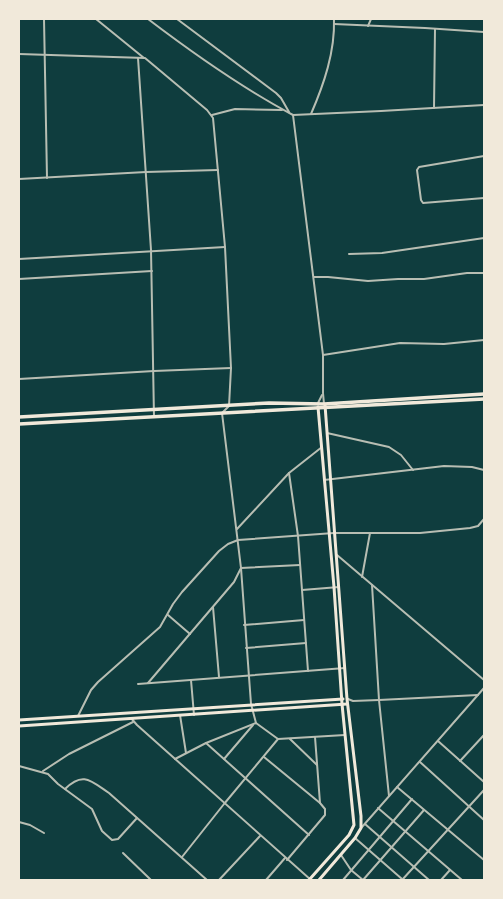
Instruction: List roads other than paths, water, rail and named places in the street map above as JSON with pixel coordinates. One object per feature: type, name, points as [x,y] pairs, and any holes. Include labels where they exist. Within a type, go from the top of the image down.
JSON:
[{"type":"highway","points":[[19,417],[269,404],[324,404],[484,394]]},
{"type":"highway","points":[[19,424],[484,399]]},
{"type":"main road","points":[[310,880],[350,835],[354,825],[339,669],[330,533],[318,403]]},
{"type":"main road","points":[[319,880],[355,838],[361,828],[361,816],[346,699],[339,587],[324,404]]},
{"type":"main road","points":[[19,720],[346,699]]},
{"type":"main road","points":[[19,726],[132,720],[180,715],[347,704]]},
{"type":"street","points":[[44,19],[47,178]]},
{"type":"street","points":[[96,19],[208,110],[213,118],[224,247],[231,368],[229,406],[222,413],[237,529],[248,675],[252,711],[255,723],[278,739],[345,735]]},
{"type":"street","points":[[148,19],[183,46],[269,102],[293,115],[484,105]]},
{"type":"street","points":[[177,19],[281,98],[289,113]]},
{"type":"street","points":[[311,114],[322,88],[328,68],[334,19]]},
{"type":"street","points":[[368,26],[370,19]]},
{"type":"street","points":[[334,24],[435,28],[484,32]]},
{"type":"street","points":[[434,108],[435,28]]},
{"type":"street","points":[[19,54],[145,58]]},
{"type":"street","points":[[138,58],[152,272],[154,417]]},
{"type":"street","points":[[212,115],[235,109],[284,110]]},
{"type":"street","points":[[293,115],[323,355],[324,404]]},
{"type":"street","points":[[484,156],[419,167],[417,170],[421,200],[423,203],[484,198]]},
{"type":"street","points":[[19,179],[146,172],[218,170]]},
{"type":"street","points":[[349,254],[388,252],[484,238]]},
{"type":"street","points":[[19,259],[151,250],[224,247]]},
{"type":"street","points":[[19,279],[152,272]]},
{"type":"street","points":[[314,277],[368,281],[424,279],[467,273],[484,273]]},
{"type":"street","points":[[323,355],[400,343],[444,344],[484,340]]},
{"type":"street","points":[[19,380],[154,371],[231,368]]},
{"type":"street","points":[[318,403],[323,393]]},
{"type":"street","points":[[327,433],[389,447],[401,455],[413,470]]},
{"type":"street","points":[[237,529],[289,473],[322,447]]},
{"type":"street","points":[[324,480],[444,466],[472,467],[484,470]]},
{"type":"street","points":[[289,473],[298,536],[308,671]]},
{"type":"street","points":[[78,716],[91,690],[160,627],[173,604],[182,592],[219,551],[228,544],[238,540],[330,533],[420,533],[470,528],[478,526],[484,519]]},
{"type":"street","points":[[362,577],[370,533]]},
{"type":"street","points":[[336,554],[484,680]]},
{"type":"street","points":[[241,568],[300,565]]},
{"type":"street","points":[[148,683],[234,582],[241,568]]},
{"type":"street","points":[[372,585],[379,700],[389,796]]},
{"type":"street","points":[[302,590],[339,587]]},
{"type":"street","points":[[213,607],[219,677]]},
{"type":"street","points":[[168,615],[190,634]]},
{"type":"street","points":[[244,625],[304,620]]},
{"type":"street","points":[[246,648],[306,643]]},
{"type":"street","points":[[138,684],[345,668]]},
{"type":"street","points":[[191,680],[194,714]]},
{"type":"street","points":[[361,828],[484,688]]},
{"type":"street","points":[[346,699],[379,700],[478,695]]},
{"type":"street","points":[[347,704],[353,700]]},
{"type":"street","points":[[180,715],[186,753]]},
{"type":"street","points":[[43,772],[69,754],[132,720],[310,880]]},
{"type":"street","points":[[175,759],[206,743],[255,723]]},
{"type":"street","points":[[224,759],[255,723]]},
{"type":"street","points":[[460,761],[484,735]]},
{"type":"street","points":[[315,737],[320,803]]},
{"type":"street","points":[[289,738],[318,766]]},
{"type":"street","points":[[182,857],[278,739]]},
{"type":"street","points":[[438,741],[484,782]]},
{"type":"street","points":[[206,743],[309,835]]},
{"type":"street","points":[[264,757],[326,809],[325,815],[309,835],[266,880]]},
{"type":"street","points":[[419,762],[484,820]]},
{"type":"street","points":[[19,766],[48,774],[92,809],[102,831],[112,840],[118,839],[137,818]]},
{"type":"street","points":[[65,789],[72,782],[80,779],[88,780],[109,793],[207,880]]},
{"type":"street","points":[[397,787],[484,860]]},
{"type":"street","points":[[355,838],[403,880],[484,790]]},
{"type":"street","points":[[343,880],[412,799]]},
{"type":"street","points":[[378,808],[462,880]]},
{"type":"street","points":[[341,855],[351,870],[363,880],[424,810]]},
{"type":"street","points":[[19,822],[30,825],[44,833]]},
{"type":"street","points":[[365,824],[428,880]]},
{"type":"street","points":[[219,880],[260,836]]},
{"type":"street","points":[[123,853],[152,880]]},
{"type":"street","points":[[441,880],[450,870]]}]
